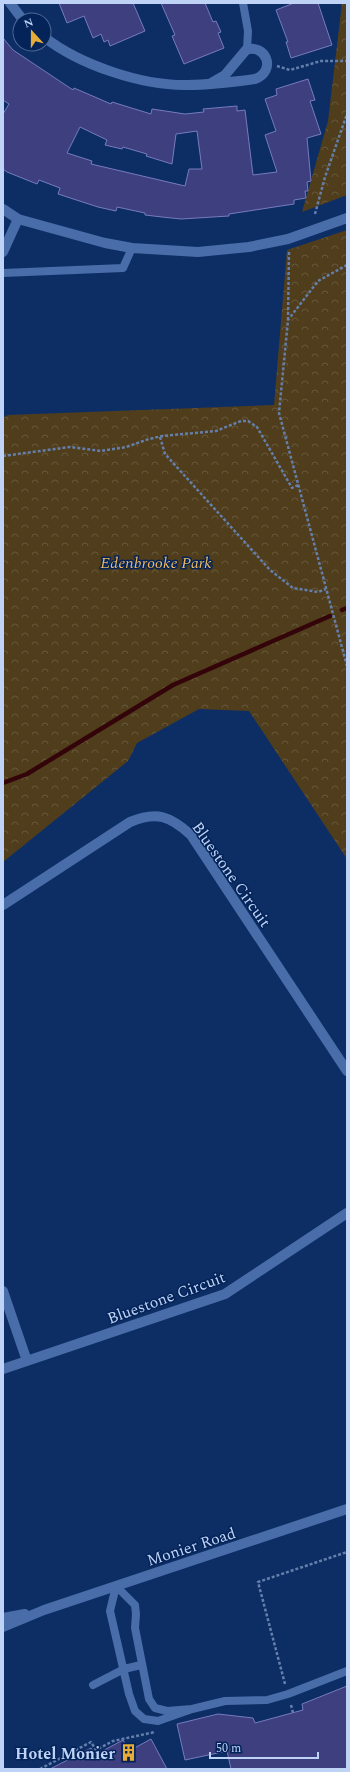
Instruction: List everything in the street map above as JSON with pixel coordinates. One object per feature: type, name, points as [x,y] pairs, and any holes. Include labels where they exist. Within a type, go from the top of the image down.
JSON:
[{"type":"street","points":[[10,3],[17,12]]},
{"type":"street","points":[[52,42],[81,59],[116,74],[156,82],[186,85],[211,83],[255,79],[264,74],[268,64],[262,52],[255,49],[247,50],[242,53],[225,75],[211,83]]},
{"type":"street","points":[[3,209],[18,219],[72,234],[132,248],[198,252],[249,247],[289,239],[347,218]]},
{"type":"street","points":[[3,252],[18,219]]},
{"type":"street","name":"Bluestone Circuit","points":[[3,905],[130,822],[143,816],[163,816],[179,824],[191,835],[347,1071]]},
{"type":"street","name":"Bluestone Circuit","points":[[3,1369],[225,1294],[347,1213]]},
{"type":"street","points":[[3,1290],[27,1361]]},
{"type":"street","name":"Monier Road","points":[[3,1627],[44,1610],[347,1509]]},
{"type":"street","name":"Monier Road","points":[[3,1618],[44,1610]]},
{"type":"lane","points":[[243,3],[248,31],[247,50]]},
{"type":"lane","points":[[3,274],[122,268],[132,248]]},
{"type":"lane","points":[[116,1586],[135,1605],[135,1628],[148,1699],[155,1708],[166,1711],[192,1709]]},
{"type":"lane","points":[[116,1586],[110,1611],[129,1694],[135,1711],[144,1719],[158,1721],[192,1709],[225,1701],[267,1700],[288,1694],[347,1671]]},
{"type":"lane","points":[[93,1685],[124,1669],[141,1665]]},
{"type":"path","points":[[268,64],[290,70],[321,61],[347,61]]},
{"type":"path","points":[[315,214],[325,177],[347,114]]},
{"type":"path","points":[[289,247],[288,320],[279,413],[347,666]]},
{"type":"path","points":[[288,320],[318,281],[347,265]]},
{"type":"path","points":[[3,456],[70,447],[101,451],[126,447],[160,437],[216,431],[241,421],[248,421],[257,427],[292,488],[298,485]]},
{"type":"path","points":[[160,437],[165,454],[270,570],[293,588],[318,592],[326,589]]},
{"type":"path","points":[[293,1713],[258,1582],[347,1552]]},
{"type":"path","points":[[40,1769],[91,1742],[96,1750],[113,1740],[160,1731]]},
{"type":"green space","points":[[342,3],[347,3],[347,195],[302,212],[328,121]]},
{"type":"green space","name":"Edenbrooke Park","points":[[347,230],[347,859],[249,711],[199,709],[137,743],[128,761],[3,862],[3,418],[8,415],[274,405],[287,250]]},
{"type":"building","points":[[59,3],[133,3],[145,31],[110,46],[108,40],[104,42],[101,34],[93,38],[84,16],[67,23]]},
{"type":"building","points":[[161,3],[205,3],[213,22],[216,21],[221,32],[218,33],[224,48],[184,64],[172,36],[175,35]]},
{"type":"building","points":[[294,3],[318,3],[332,45],[291,58],[286,42],[288,42],[276,10]]},
{"type":"building","points":[[3,38],[12,49],[12,52],[16,52],[73,90],[74,88],[111,104],[112,102],[151,114],[152,109],[185,114],[204,112],[203,109],[237,106],[237,111],[245,110],[253,175],[277,172],[265,135],[276,131],[265,99],[277,95],[276,89],[308,79],[315,100],[310,101],[321,134],[307,138],[311,181],[307,182],[308,191],[305,191],[306,198],[294,200],[294,204],[229,214],[229,216],[181,219],[145,215],[145,213],[117,207],[116,211],[98,207],[58,194],[60,188],[39,180],[37,184],[7,172],[3,169],[3,114],[9,104],[3,100]],"holes":[[[80,127],[107,140],[105,145],[122,149],[123,147],[147,154],[146,156],[172,164],[176,134],[197,131],[202,169],[189,169],[185,186],[91,164],[92,161],[67,153]]]},
{"type":"building","points":[[347,1686],[347,1769],[231,1769],[227,1751],[185,1760],[177,1724],[218,1714],[253,1718],[255,1723],[303,1710],[302,1704]]},
{"type":"building","name":"Hotel Monier","points":[[151,1739],[167,1769],[50,1769],[91,1748],[95,1755],[123,1740],[129,1751]]},
{"type":"waterway","points":[[342,610],[347,608]]},
{"type":"waterway","points":[[3,783],[27,774],[173,685],[330,616]]},
{"type":"place","name":"Hotel Monier","points":[[128,1753]]}]
